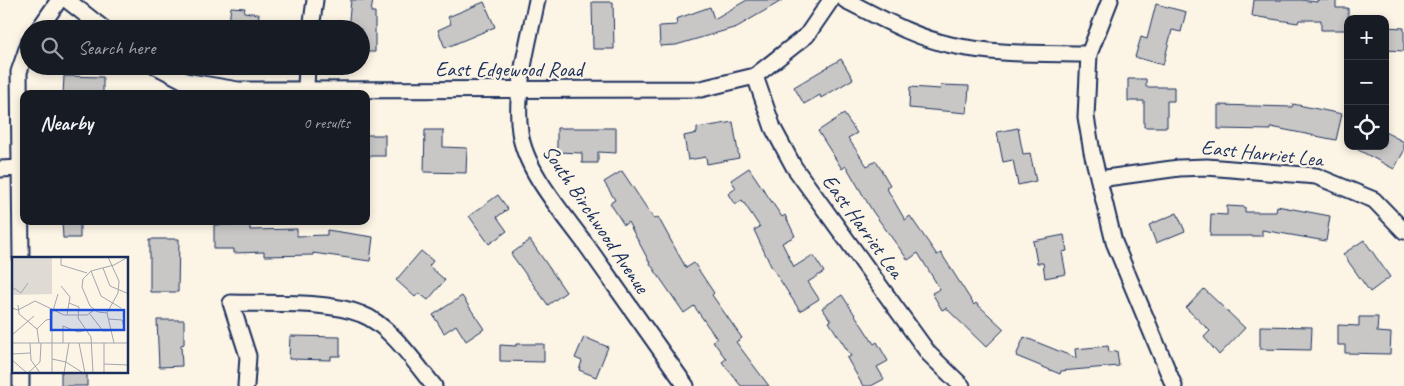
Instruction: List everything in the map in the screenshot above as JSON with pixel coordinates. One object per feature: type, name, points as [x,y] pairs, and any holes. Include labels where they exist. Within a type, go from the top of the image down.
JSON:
[{"type":"street","points":[[45,20],[59,0]]},
{"type":"street","points":[[67,0],[93,20]]},
{"type":"street","points":[[312,20],[315,0]]},
{"type":"street","name":"South Birchwood Avenue","points":[[537,0],[521,91],[520,132],[532,166],[685,386]]},
{"type":"street","name":"East Edgewood Road","points":[[173,75],[185,81],[238,90],[306,88],[521,91],[680,90],[726,84],[755,76],[807,35],[831,0]]},
{"type":"street","points":[[845,0],[914,34],[950,45],[988,50],[1089,54]]},
{"type":"street","points":[[1110,0],[1089,54],[1086,117],[1092,152],[1114,242],[1174,386]]},
{"type":"street","points":[[20,75],[20,90]]},
{"type":"street","points":[[306,88],[307,75]]},
{"type":"street","name":"East Harriet Lea","points":[[755,76],[773,128],[794,167],[930,354],[962,386]]},
{"type":"street","name":"East Harriet Lea","points":[[1099,179],[1178,168],[1207,167],[1316,176],[1374,200],[1404,231]]},
{"type":"street","points":[[0,169],[20,168]]},
{"type":"street","points":[[21,225],[21,257]]},
{"type":"street","points":[[246,386],[248,356],[231,303],[321,306],[361,314],[380,326],[398,343],[434,386]]},
{"type":"building","points":[[351,0],[373,0],[371,12],[375,12],[375,52],[370,52],[370,20],[349,20]]},
{"type":"building","points":[[747,0],[783,0],[737,27],[676,45],[660,46],[659,26],[677,25],[676,19],[710,7],[714,19]]},
{"type":"building","points":[[1254,0],[1317,2],[1317,0],[1336,0],[1336,8],[1348,8],[1348,15],[1344,15],[1344,30],[1321,30],[1321,20],[1299,20],[1298,23],[1252,16]]},
{"type":"building","points":[[484,2],[495,27],[445,48],[438,30],[451,24],[448,17]]},
{"type":"building","points":[[592,2],[613,2],[614,49],[593,49]]},
{"type":"building","points":[[1156,4],[1186,12],[1181,32],[1172,30],[1163,65],[1135,57],[1141,37],[1147,39]]},
{"type":"building","points":[[231,7],[245,8],[244,12],[259,14],[258,20],[229,20]]},
{"type":"building","points":[[1389,27],[1404,28],[1404,51],[1389,50]]},
{"type":"building","points":[[841,59],[853,79],[821,98],[820,95],[804,104],[794,87]]},
{"type":"building","points":[[64,76],[103,77],[103,90],[63,90]]},
{"type":"building","points":[[1128,79],[1146,79],[1146,87],[1174,87],[1174,101],[1167,101],[1167,127],[1144,127],[1144,101],[1128,101]]},
{"type":"building","points":[[941,85],[969,86],[967,113],[909,108],[910,87],[940,89]]},
{"type":"building","points":[[1293,104],[1342,114],[1336,140],[1271,127],[1271,130],[1218,129],[1218,105],[1292,107]]},
{"type":"building","points":[[844,114],[857,133],[848,138],[867,166],[876,161],[890,185],[886,187],[905,220],[910,216],[937,255],[941,253],[974,305],[976,303],[1004,329],[986,347],[946,308],[942,310],[932,293],[940,289],[918,253],[908,260],[873,212],[846,166],[842,169],[818,131]]},
{"type":"building","points":[[733,122],[739,158],[707,164],[706,157],[688,160],[684,136],[697,133],[697,128]]},
{"type":"building","points":[[557,128],[616,128],[616,153],[598,152],[598,163],[582,163],[582,153],[557,152]]},
{"type":"building","points":[[1018,128],[1023,154],[1030,153],[1036,181],[1018,185],[1013,160],[1003,162],[997,132]]},
{"type":"building","points":[[425,130],[443,130],[443,147],[467,148],[466,173],[424,172]]},
{"type":"building","points":[[1389,134],[1404,142],[1404,151],[1394,169],[1358,150],[1389,150]]},
{"type":"building","points":[[370,135],[385,135],[385,156],[370,156]]},
{"type":"building","points":[[749,168],[782,217],[785,215],[795,236],[782,243],[794,267],[813,255],[824,272],[808,282],[819,299],[800,311],[771,266],[754,230],[760,227],[742,200],[735,205],[728,194],[736,188],[731,180]]},
{"type":"building","points":[[622,171],[654,219],[658,217],[686,268],[694,263],[714,293],[712,295],[742,338],[736,342],[769,386],[741,386],[722,362],[726,359],[713,341],[717,339],[694,306],[684,313],[651,265],[628,222],[624,225],[610,203],[615,200],[604,182]]},
{"type":"building","points":[[498,195],[508,209],[497,217],[507,231],[489,244],[469,216]]},
{"type":"building","points":[[1227,206],[1245,207],[1245,212],[1276,212],[1277,206],[1330,216],[1326,241],[1262,230],[1262,236],[1210,236],[1211,214],[1227,215]]},
{"type":"building","points":[[1177,213],[1185,231],[1156,243],[1149,225]]},
{"type":"building","points":[[62,225],[80,225],[80,238],[63,238]]},
{"type":"building","points":[[214,225],[250,225],[250,230],[297,229],[297,236],[327,235],[327,230],[373,237],[370,261],[313,253],[313,255],[264,256],[264,252],[234,253],[234,249],[214,249]]},
{"type":"building","points":[[1064,235],[1067,251],[1062,252],[1066,274],[1045,278],[1043,263],[1037,263],[1033,241]]},
{"type":"building","points":[[150,239],[179,239],[178,292],[150,292]]},
{"type":"building","points":[[530,240],[566,292],[548,305],[511,254]]},
{"type":"building","points":[[1364,240],[1390,277],[1370,292],[1343,254]]},
{"type":"building","points":[[421,251],[433,261],[429,266],[445,280],[428,300],[419,293],[415,297],[396,280]]},
{"type":"building","points":[[1204,289],[1245,328],[1219,355],[1204,337],[1210,331],[1186,308]]},
{"type":"building","points":[[842,295],[874,344],[877,342],[888,361],[877,367],[884,379],[871,386],[863,386],[847,358],[851,356],[822,308]]},
{"type":"building","points":[[462,296],[484,329],[466,341],[456,325],[444,333],[433,315]]},
{"type":"building","points":[[1359,317],[1378,317],[1377,332],[1391,333],[1390,354],[1345,353],[1345,345],[1338,345],[1338,325],[1359,326]]},
{"type":"building","points":[[157,320],[184,320],[184,344],[181,345],[182,366],[159,367]]},
{"type":"building","points":[[1260,326],[1312,327],[1311,350],[1260,349]]},
{"type":"building","points":[[290,336],[340,337],[340,356],[331,356],[331,360],[289,359]]},
{"type":"building","points":[[584,337],[608,347],[596,377],[579,370],[582,361],[575,358]]},
{"type":"building","points":[[1024,337],[1076,358],[1075,349],[1108,346],[1109,352],[1117,351],[1119,366],[1061,371],[1060,374],[1016,356]]},
{"type":"building","points":[[516,344],[544,344],[544,362],[500,361],[500,345],[516,346]]},
{"type":"building","points":[[61,374],[87,374],[87,386],[61,386]]}]
